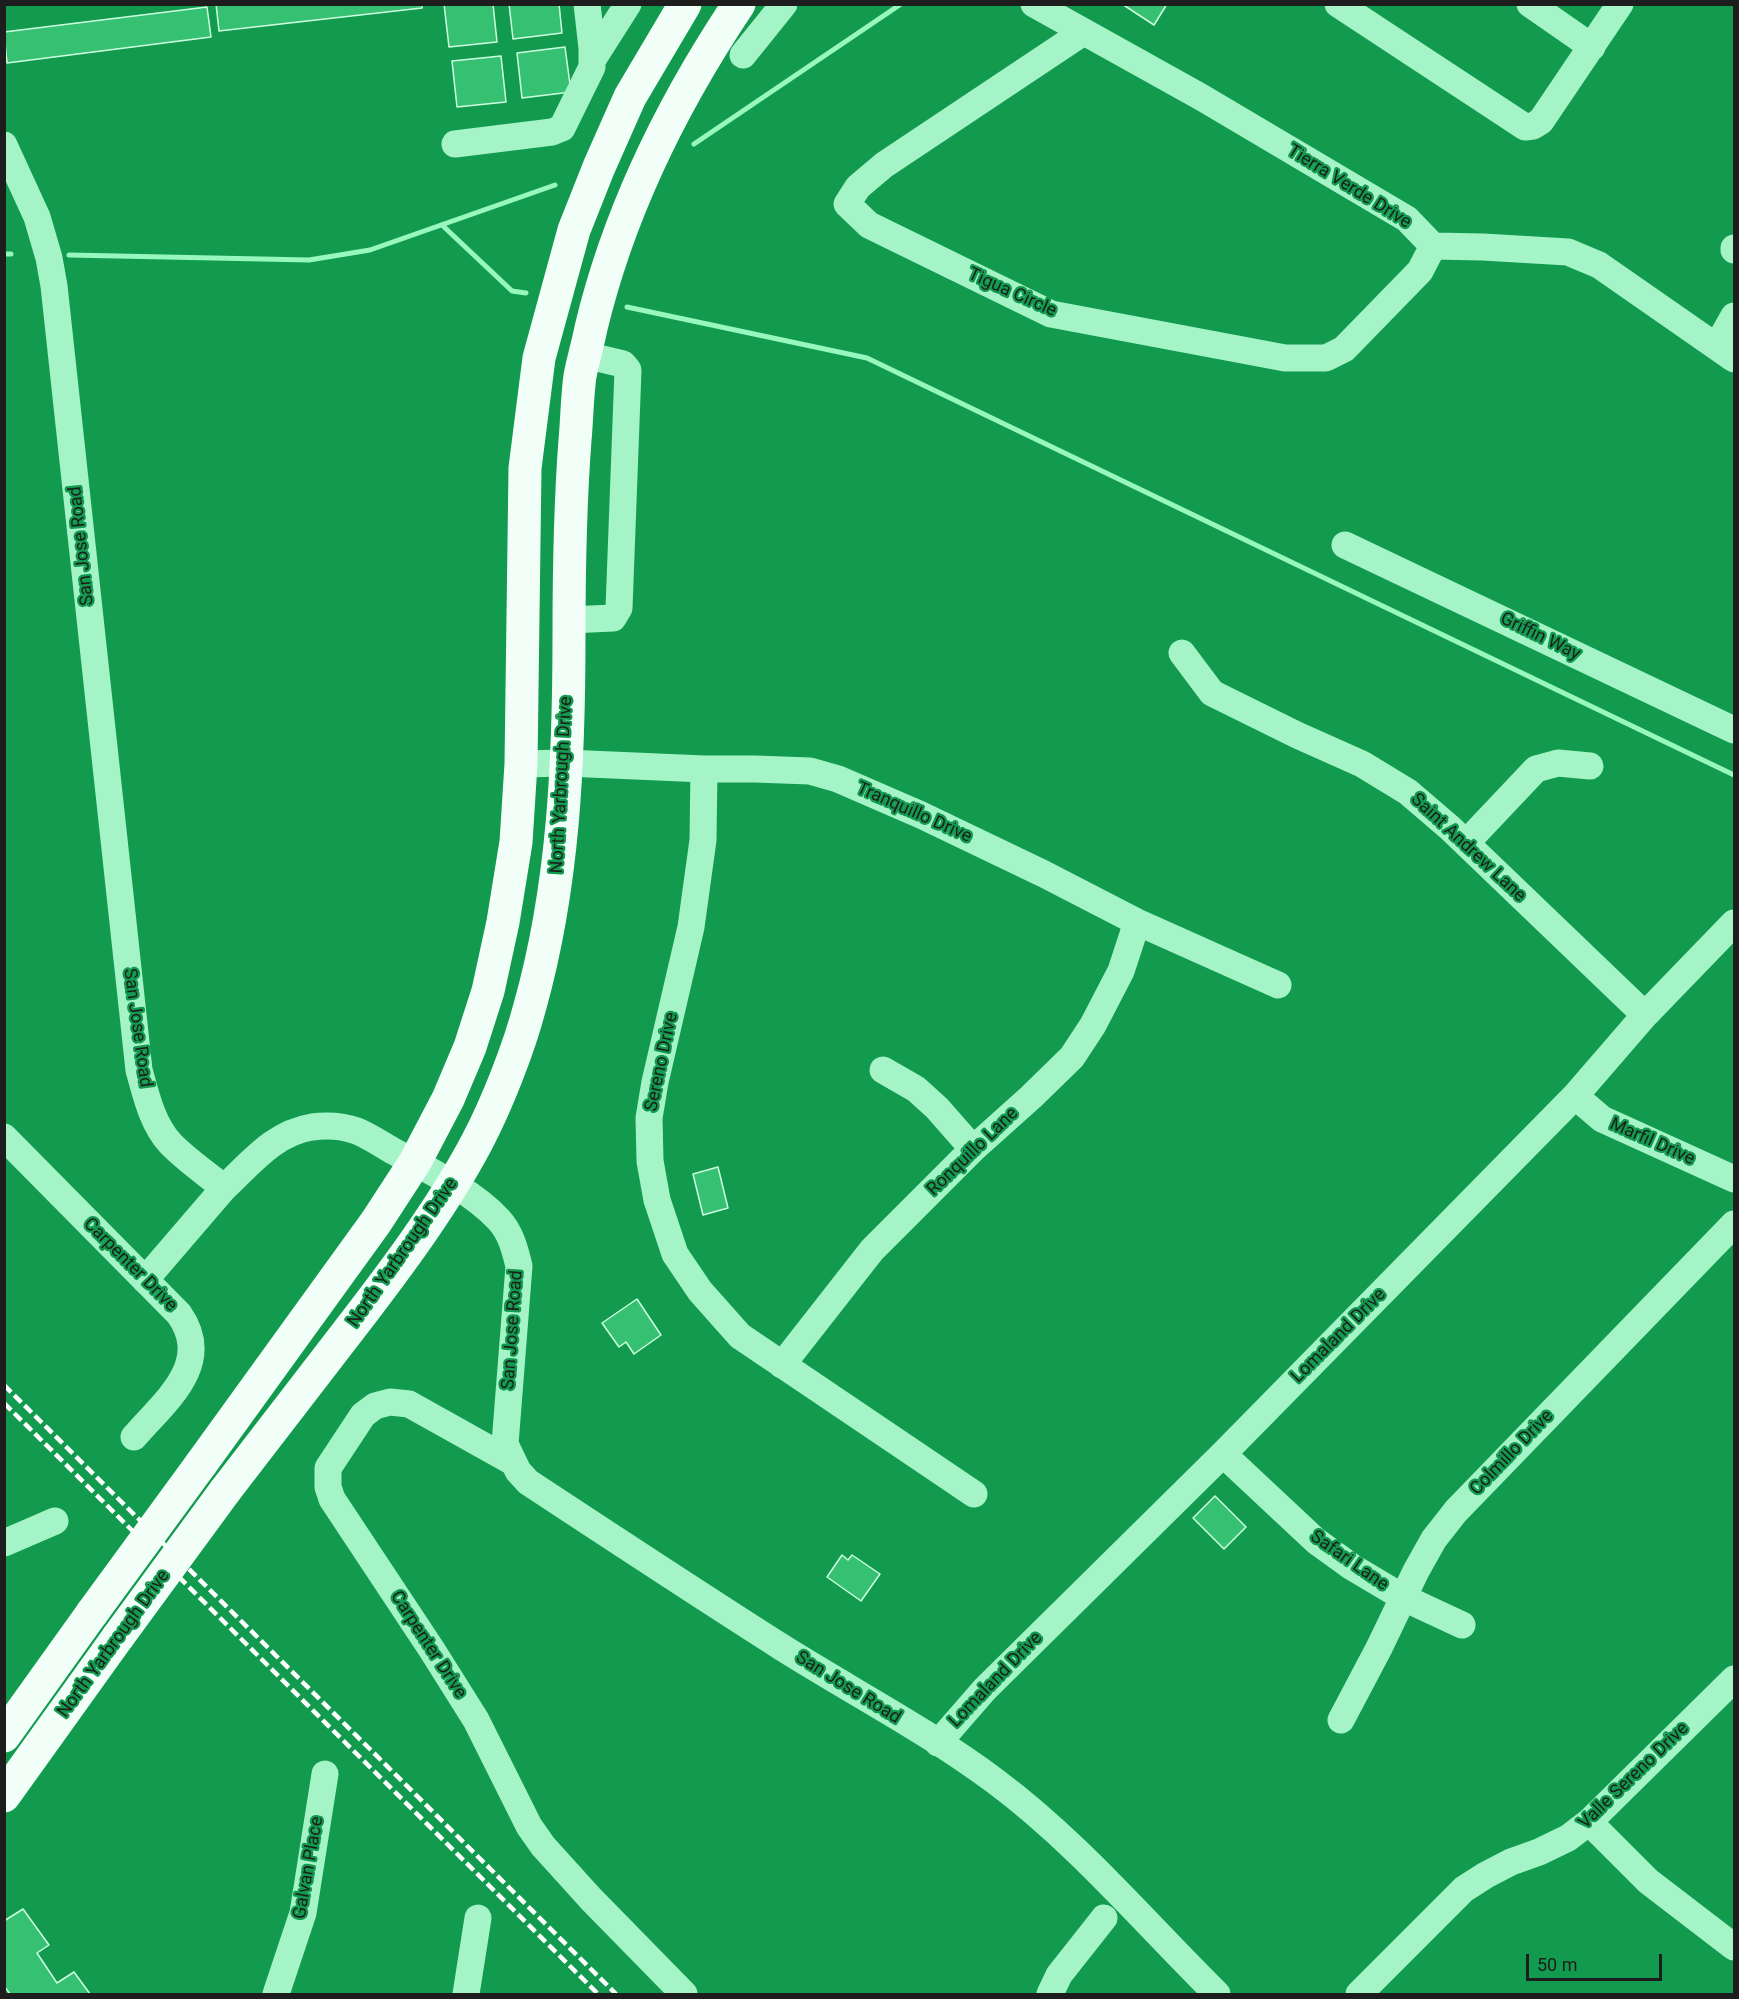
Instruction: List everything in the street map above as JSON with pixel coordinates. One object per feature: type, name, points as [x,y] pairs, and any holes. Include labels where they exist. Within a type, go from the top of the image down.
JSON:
[{"type":"main road","name":"North Yarbrough Drive","points":[[4,1736],[376,1222],[415,1162],[448,1099],[470,1047],[488,991],[503,922],[516,842],[521,764],[525,468],[538,358],[574,230],[599,167],[630,97],[685,4]]},
{"type":"main road","name":"North Yarbrough Drive","points":[[4,1796],[225,1491],[383,1285],[453,1185],[478,1140],[505,1077],[529,1011],[546,945],[558,870],[566,763],[571,497],[580,376],[597,305],[619,233],[655,147],[684,91],[739,4]]},
{"type":"main road","points":[[542,345],[585,355]]},
{"type":"street","points":[[455,144],[552,132],[562,128],[592,66],[587,4]]},
{"type":"street","points":[[593,59],[628,4]]},
{"type":"street","points":[[743,55],[784,4]]},
{"type":"street","name":"Tierra Verde Drive","points":[[1034,4],[1407,219],[1433,246]]},
{"type":"street","points":[[1338,4],[1525,127],[1533,126],[1541,121],[1585,42],[1620,4]]},
{"type":"street","points":[[1530,4],[1585,42]]},
{"type":"street","name":"Tigua Circle","points":[[1082,33],[884,165],[858,187],[847,204],[869,225],[1051,314],[1285,358],[1326,358],[1344,349],[1420,271],[1433,246]]},
{"type":"street","name":"San Jose Road","points":[[4,146],[37,218],[49,258],[54,286],[139,1070],[158,1125],[170,1143],[224,1188],[277,1140],[300,1130],[314,1127],[343,1127],[358,1132],[415,1162],[484,1204],[501,1222],[514,1245],[519,1266],[505,1427],[505,1444],[518,1472],[528,1482],[784,1648],[994,1780],[1057,1831],[1217,1995]]},
{"type":"street","points":[[1433,246],[1568,252],[1599,265],[1726,352],[1734,316]]},
{"type":"street","points":[[569,620],[613,618],[619,608],[628,370],[623,364],[585,355]]},
{"type":"street","name":"Griffin Way","points":[[1345,544],[1734,730]]},
{"type":"street","name":"Saint Andrew Lane","points":[[1182,653],[1212,693],[1362,764],[1408,792],[1466,843],[1645,1015]]},
{"type":"street","name":"Tranquillo Drive","points":[[521,764],[566,763],[704,770],[810,771],[838,779],[942,824],[1137,922],[1278,985]]},
{"type":"street","points":[[1466,843],[1536,769],[1558,763],[1590,766]]},
{"type":"street","name":"Sereno Drive","points":[[704,770],[703,840],[691,927],[655,1082],[649,1118],[650,1161],[657,1200],[675,1254],[700,1290],[740,1336],[974,1494]]},
{"type":"street","name":"Ronquillo Lane","points":[[782,1365],[872,1250],[973,1149],[1072,1057],[1093,1025],[1121,971],[1137,922]]},
{"type":"street","name":"Lomaland Drive","points":[[938,1743],[985,1689],[1222,1454],[1575,1096],[1645,1015],[1734,923]]},
{"type":"street","points":[[883,1070],[916,1089],[937,1108],[973,1149]]},
{"type":"street","name":"Marfil Drive","points":[[1575,1096],[1602,1119],[1734,1179]]},
{"type":"street","name":"Carpenter Drive","points":[[4,1137],[179,1314],[186,1324],[192,1342],[190,1364],[180,1385],[134,1437]]},
{"type":"street","points":[[145,1280],[224,1188]]},
{"type":"street","name":"Colmillo Drive","points":[[1341,1720],[1434,1539],[1456,1512],[1734,1224]]},
{"type":"street","name":"Carpenter Drive","points":[[511,1461],[409,1404],[390,1402],[375,1406],[363,1415],[328,1468],[328,1487],[332,1499],[476,1720],[529,1826],[543,1846],[684,1995]]},
{"type":"street","name":"Safari Lane","points":[[1222,1454],[1316,1541],[1352,1567],[1404,1598],[1462,1625]]},
{"type":"street","points":[[4,1544],[55,1521]]},
{"type":"street","name":"Valle Sereno Drive","points":[[1359,1995],[1464,1889],[1486,1875],[1568,1838],[1589,1822],[1734,1679]]},
{"type":"street","name":"Galvan Place","points":[[276,1995],[303,1913],[325,1774]]},
{"type":"street","points":[[1589,1822],[1648,1881],[1734,1947]]},
{"type":"street","points":[[466,1995],[478,1918]]},
{"type":"street","points":[[1050,1995],[1059,1975],[1104,1918]]},
{"type":"building","points":[[216,4],[422,4],[422,8],[219,31]]},
{"type":"building","points":[[444,4],[493,4],[497,42],[449,47]]},
{"type":"building","points":[[509,4],[559,4],[562,33],[513,39]]},
{"type":"building","points":[[1122,4],[1167,4],[1154,25]]},
{"type":"building","points":[[207,7],[211,37],[7,63],[4,32]]},
{"type":"building","points":[[565,47],[571,92],[522,98],[517,53]]},
{"type":"building","points":[[501,56],[506,102],[457,107],[452,61]]},
{"type":"building","points":[[718,1167],[728,1208],[703,1215],[693,1174]]},
{"type":"building","points":[[637,1299],[661,1335],[634,1354],[626,1342],[619,1347],[602,1323]]},
{"type":"building","points":[[1215,1496],[1246,1527],[1224,1549],[1193,1518]]},
{"type":"building","points":[[842,1555],[848,1560],[852,1555],[880,1574],[861,1601],[827,1577]]},
{"type":"building","points":[[23,1909],[49,1945],[37,1953],[57,1983],[74,1972],[90,1994],[10,1994],[4,1986],[4,1921]]},
{"type":"waterway","points":[[694,144],[901,4]]},
{"type":"waterway","points":[[69,255],[309,260],[370,250],[555,185]]},
{"type":"waterway","points":[[442,225],[512,291],[526,293]]},
{"type":"waterway","points":[[4,254],[11,254]]},
{"type":"waterway","points":[[627,307],[867,358],[1734,775]]},
{"type":"railway","points":[[4,1385],[616,1994]]},
{"type":"railway","points":[[4,1403],[598,1994]]}]
